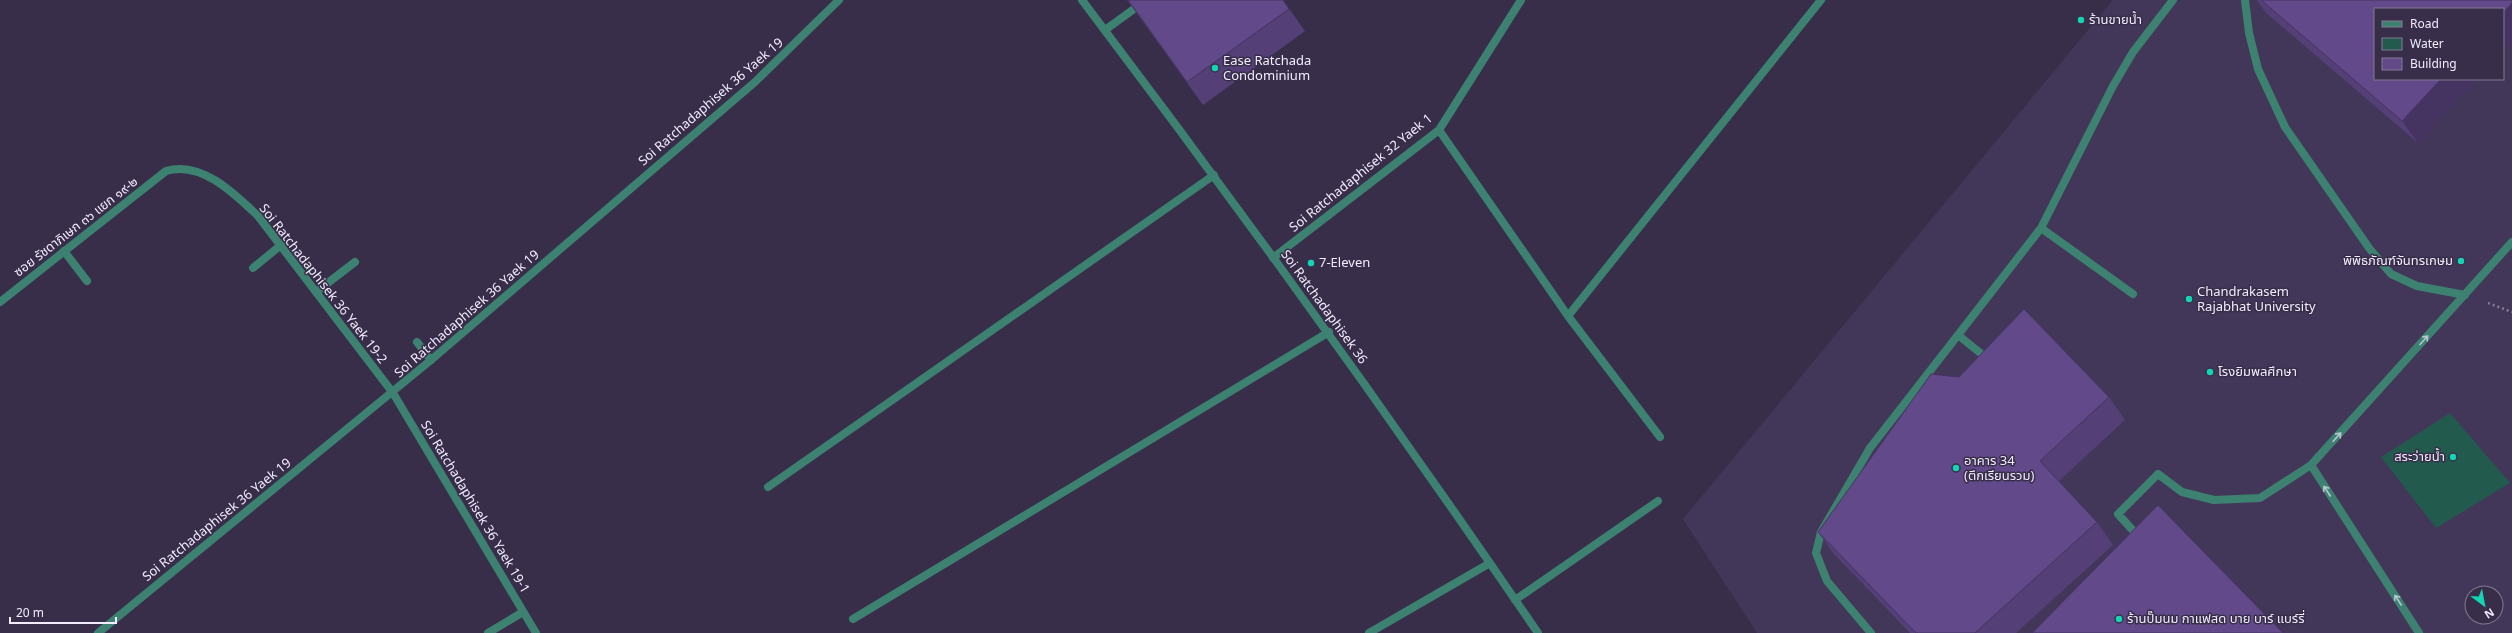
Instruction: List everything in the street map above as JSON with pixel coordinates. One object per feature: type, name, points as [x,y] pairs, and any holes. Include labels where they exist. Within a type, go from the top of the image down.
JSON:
[{"type":"street","name":"Soi Ratchadaphisek 36 Yaek 19","points":[[98,633],[393,393],[755,82],[839,0]]},
{"type":"street","name":"Soi Ratchadaphisek 36","points":[[1082,0],[1214,175],[1273,258],[1329,332],[1538,633]]},
{"type":"street","name":"Soi Ratchadaphisek 32 Yaek 1","points":[[1273,258],[1438,130],[1521,0]]},
{"type":"street","points":[[1568,316],[1821,0]]},
{"type":"street","points":[[1871,633],[1825,576],[1816,553],[1820,532],[1870,448],[2041,228],[2113,86],[2137,46],[2172,0]]},
{"type":"street","points":[[2245,0],[2249,33],[2258,69],[2285,127],[2369,248],[2391,274],[2417,286],[2465,295]]},
{"type":"street","points":[[1105,30],[1134,9]]},
{"type":"street","points":[[1438,130],[1568,316],[1660,437]]},
{"type":"street","name":"Soi Ratchadaphisek 36 Yaek 19-2","points":[[166,171],[182,168],[198,172],[218,182],[238,196],[258,216],[281,245],[393,393]]},
{"type":"street","name":"ซอย รัชดาภิเษก ๓๖ แยก ๑๙-๒","points":[[0,302],[166,171]]},
{"type":"street","points":[[768,487],[1214,175]]},
{"type":"street","points":[[2041,228],[2133,294]]},
{"type":"street","points":[[2127,548],[2138,536],[2118,514],[2158,474],[2182,492],[2214,500],[2260,498],[2310,466],[2512,242]]},
{"type":"street","points":[[253,268],[281,245]]},
{"type":"street","points":[[64,251],[87,281]]},
{"type":"street","points":[[316,292],[355,262]]},
{"type":"street","points":[[853,620],[1329,332]]},
{"type":"street","points":[[1958,335],[1991,362]]},
{"type":"street","points":[[417,342],[431,360]]},
{"type":"street","name":"Soi Ratchadaphisek 36 Yaek 19-1","points":[[393,393],[536,633]]},
{"type":"street","points":[[2310,466],[2418,633]]},
{"type":"street","points":[[1515,600],[1658,501]]},
{"type":"street","points":[[1369,633],[1490,563]]},
{"type":"street","points":[[488,633],[524,612]]},
{"type":"shaded area","name":"Chandrakasem Rajabhat University","points":[[2113,0],[2512,0],[2512,633],[1757,633],[1683,519]]},
{"type":"water","points":[[2450,413],[2510,483],[2436,528],[2381,457]]},
{"type":"building","name":"Ease Ratchada Condominium","points":[[1128,0],[1283,0],[1289,9],[1187,82]]},
{"type":"building","points":[[2261,0],[2512,0],[2512,3],[2504,12],[2504,8],[2374,8],[2374,80],[2440,80],[2402,121]]},
{"type":"building","points":[[2024,309],[2109,397],[2040,461],[2097,522],[1975,633],[1916,633],[1818,532],[1931,374],[1959,377]]},
{"type":"building","points":[[2158,505],[2283,633],[2032,633]]},
{"type":"place","name":"ร้านขายน้ำ","points":[[2081,20]]},
{"type":"place","name":"Ease Ratchada Condominium","points":[[1215,68]]},
{"type":"place","name":"พิพิธภัณฑ์จันทรเกษม","points":[[2461,261]]},
{"type":"place","name":"7-Eleven","points":[[1311,263]]},
{"type":"place","name":"Chandrakasem Rajabhat University","points":[[2189,299]]},
{"type":"place","name":"โรงยิมพลศึกษา","points":[[2210,372]]},
{"type":"place","name":"สระว่ายน้ำ","points":[[2453,457]]},
{"type":"place","name":"อาคาร 34 (ตึกเรียนรวม)","points":[[1956,468]]},
{"type":"place","name":"ร้านปั๊มนม กาแฟสด บาย บาร์ แบร์รี่","points":[[2119,619]]}]
